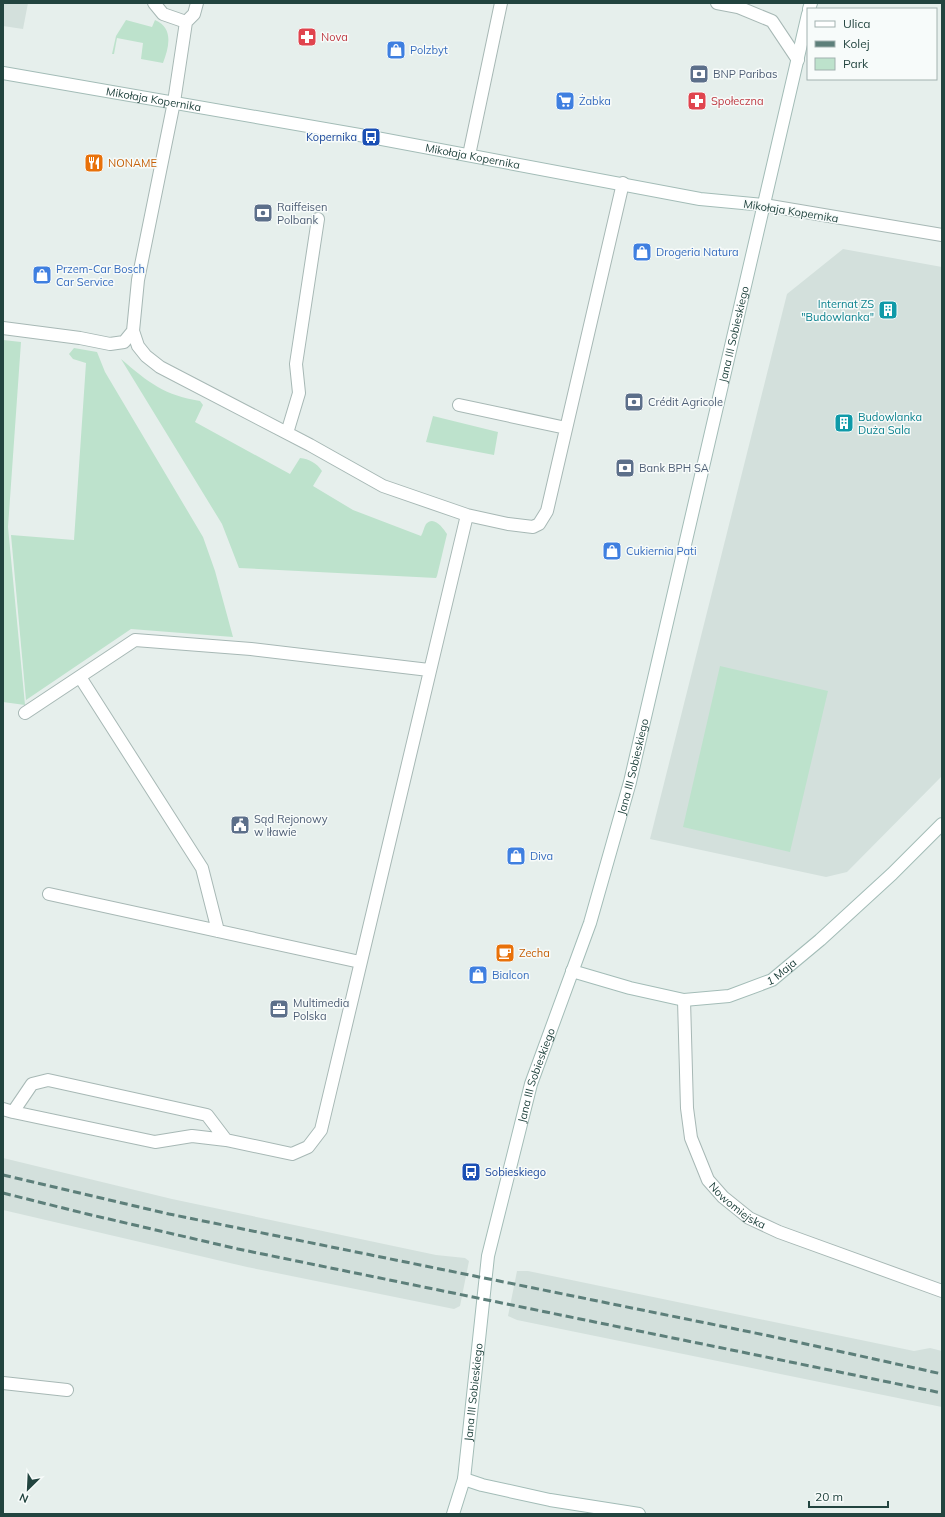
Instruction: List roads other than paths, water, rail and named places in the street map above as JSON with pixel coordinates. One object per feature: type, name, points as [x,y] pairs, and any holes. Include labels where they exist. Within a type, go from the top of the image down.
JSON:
[{"type":"street","points":[[154,3],[163,14],[186,22]]},
{"type":"street","points":[[197,3],[194,14],[186,22],[174,102],[138,280],[133,331],[138,346],[146,356],[160,367],[287,433],[383,486],[467,515],[508,524],[533,527],[539,524],[547,511],[623,183]]},
{"type":"street","points":[[469,154],[501,3]]},
{"type":"street","points":[[717,3],[738,7],[772,21],[798,60]]},
{"type":"street","name":"Jana III Sobieskiego","points":[[453,1514],[464,1479],[488,1256],[531,1084],[590,923],[630,782],[807,19]]},
{"type":"street","name":"Mikołaja Kopernika","points":[[3,72],[469,154],[700,199],[764,205],[942,235]]},
{"type":"street","points":[[287,433],[299,393],[296,364],[318,219]]},
{"type":"street","points":[[3,328],[80,338],[110,344],[124,342],[133,331]]},
{"type":"street","points":[[459,405],[566,428]]},
{"type":"street","points":[[8,1110],[155,1142],[192,1136],[226,1140],[292,1154],[308,1147],[320,1130],[467,515]]},
{"type":"street","points":[[25,713],[135,640],[251,649],[429,670]]},
{"type":"street","points":[[80,677],[202,868],[218,931]]},
{"type":"street","name":"1 Maja","points":[[572,971],[630,988],[684,1000],[729,996],[772,980],[820,940],[892,874],[942,824]]},
{"type":"street","points":[[48,894],[360,962]]},
{"type":"street","name":"Nowomiejska","points":[[684,1000],[687,1108],[691,1138],[708,1180],[723,1197],[749,1218],[779,1232],[942,1290]]},
{"type":"street","points":[[8,1110],[32,1084],[48,1080],[207,1115],[226,1140]]},
{"type":"street","points":[[3,1383],[67,1390]]},
{"type":"street","points":[[464,1479],[482,1485],[550,1500],[639,1514]]},
{"type":"railway","points":[[3,1175],[169,1214],[770,1336],[942,1374]]},
{"type":"railway","points":[[3,1193],[238,1249],[942,1393]]},
{"type":"place","name":"Nova","points":[[307,37]]},
{"type":"place","name":"Polzbyt","points":[[396,50]]},
{"type":"place","name":"BNP Paribas","points":[[699,74]]},
{"type":"place","name":"Żabka","points":[[565,101]]},
{"type":"place","name":"Społeczna","points":[[697,101]]},
{"type":"place","name":"Kopernika","points":[[371,137]]},
{"type":"place","name":"NONAME","points":[[94,163]]},
{"type":"place","name":"Raiffeisen Polbank","points":[[263,213]]},
{"type":"place","name":"Drogeria Natura","points":[[642,252]]},
{"type":"place","name":"Przem-Car Bosch Car Service","points":[[42,275]]},
{"type":"place","name":"Internat ZS \"Budowlanka\"","points":[[888,310]]},
{"type":"place","name":"Crédit Agricole","points":[[634,402]]},
{"type":"place","name":"Budowlanka Duża Sala","points":[[844,423]]},
{"type":"place","name":"Bank BPH SA","points":[[625,468]]},
{"type":"place","name":"Cukiernia Pati","points":[[612,551]]},
{"type":"place","name":"Sąd Rejonowy w Iławie","points":[[240,825]]},
{"type":"place","name":"Diva","points":[[516,856]]},
{"type":"place","name":"Zecha","points":[[505,953]]},
{"type":"place","name":"Bialcon","points":[[478,975]]},
{"type":"place","name":"Multimedia Polska","points":[[279,1009]]},
{"type":"place","name":"Sobieskiego","points":[[471,1172]]}]
